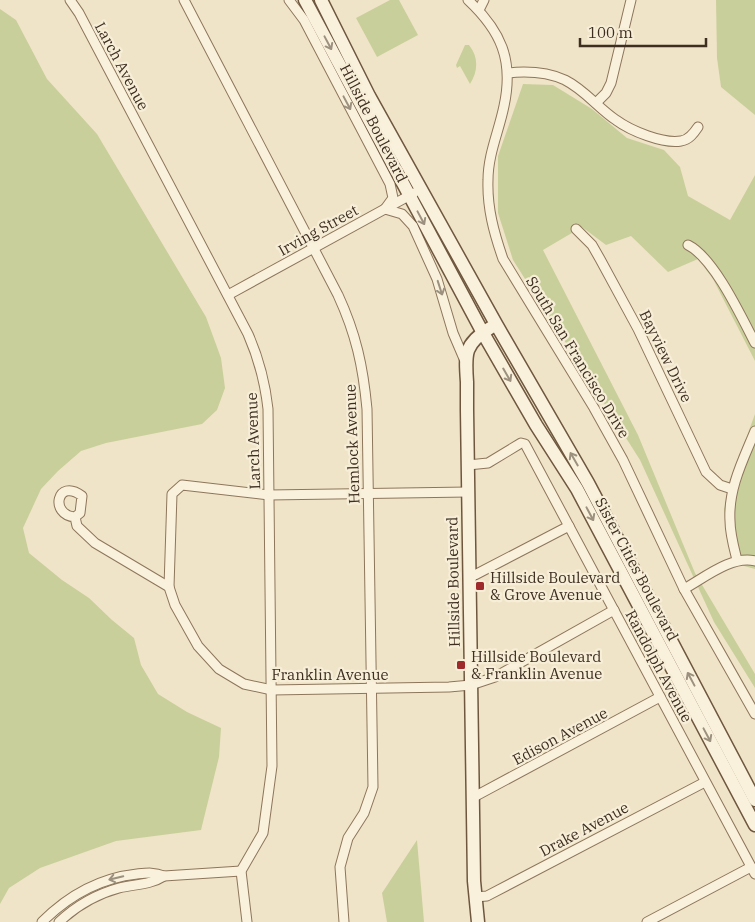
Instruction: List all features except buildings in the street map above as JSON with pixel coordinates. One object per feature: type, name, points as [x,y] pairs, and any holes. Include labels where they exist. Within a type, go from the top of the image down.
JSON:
[{"type":"main road","name":"Hillside Boulevard","points":[[305,0],[483,332]]},
{"type":"main road","name":"Hillside Boulevard","points":[[320,0],[369,96],[496,324],[483,332],[471,344],[466,351],[465,361],[468,410],[472,798],[475,897],[478,922]]},
{"type":"main road","name":"Sister Cities Boulevard","points":[[496,324],[588,483],[755,800]]},
{"type":"main road","name":"Sister Cities Boulevard","points":[[483,332],[536,425],[577,489],[755,825]]},
{"type":"street","name":"Larch Avenue","points":[[70,0],[79,13],[248,334],[258,357],[265,382],[268,409],[272,766],[263,833],[241,871]]},
{"type":"street","name":"Hemlock Avenue","points":[[184,0],[338,295],[349,319],[358,348],[364,379],[373,786],[364,813],[348,838],[340,867],[344,922]]},
{"type":"street","name":"Hillside Boulevard","points":[[290,0],[304,20],[390,184],[392,198],[385,209],[402,214],[413,226],[437,279],[453,332],[465,361]]},
{"type":"street","name":"South San Francisco Drive","points":[[468,0],[479,10],[494,30],[504,52],[508,73],[504,105],[491,153],[488,180],[489,206],[494,233],[503,259],[594,408],[623,460],[684,589],[755,714]]},
{"type":"street","points":[[479,10],[484,0]]},
{"type":"street","points":[[596,103],[606,93],[611,83],[631,0]]},
{"type":"street","points":[[508,73],[524,71],[544,73],[564,80],[581,89],[616,120],[639,132],[666,141],[683,141],[691,137],[698,127]]},
{"type":"street","name":"Irving Street","points":[[228,295],[421,189]]},
{"type":"street","name":"Bayview Drive","points":[[576,229],[592,245],[638,329],[706,472],[720,485],[732,489]]},
{"type":"street","points":[[688,245],[703,255],[724,287],[755,343]]},
{"type":"street","points":[[737,560],[730,523],[732,489],[755,431]]},
{"type":"street","name":"Randolph Avenue","points":[[468,465],[488,463],[521,443],[525,444],[753,870]]},
{"type":"street","points":[[76,517],[77,526],[95,543],[169,587],[172,494],[182,485],[269,495],[468,492]]},
{"type":"street","points":[[469,578],[569,526]]},
{"type":"street","points":[[684,589],[737,560],[748,559],[755,561]]},
{"type":"street","name":"Franklin Avenue","points":[[169,587],[175,605],[198,646],[219,669],[244,684],[272,690],[471,685],[496,677],[614,610]]},
{"type":"street","name":"Edison Avenue","points":[[472,798],[660,697]]},
{"type":"street","name":"Drake Avenue","points":[[475,897],[486,896],[705,782]]},
{"type":"street","points":[[647,922],[753,870]]},
{"type":"street","points":[[42,922],[71,897],[88,887],[110,879],[128,875],[155,873],[164,876],[241,871],[247,922]]},
{"type":"street","points":[[59,922],[85,903],[104,893],[121,887],[156,881],[164,876]]},
{"type":"green space","points":[[390,0],[399,0],[418,35],[377,57],[356,18]]},
{"type":"green space","points":[[716,0],[755,0],[755,115],[721,87],[717,58]]},
{"type":"green space","points":[[0,9],[16,20],[47,79],[97,134],[206,317],[221,358],[225,388],[217,410],[202,424],[106,443],[81,451],[41,489],[23,528],[29,553],[62,580],[89,598],[134,638],[141,665],[158,694],[187,712],[221,728],[219,757],[201,830],[116,841],[40,868],[9,888],[0,904]]},
{"type":"green space","points":[[465,45],[469,45],[476,59],[475,75],[470,84],[460,66],[457,68],[456,65]]},
{"type":"green space","points":[[523,84],[553,85],[592,109],[627,138],[664,150],[680,167],[688,196],[730,220],[755,175],[755,361],[713,279],[698,259],[668,272],[631,236],[606,245],[582,227],[543,250],[638,435],[695,573],[755,674],[755,688],[714,622],[640,460],[513,260],[498,213],[498,156]]},
{"type":"green space","points":[[755,414],[755,569],[744,566],[731,550],[724,509],[732,476]]},
{"type":"green space","points":[[417,840],[424,922],[387,922],[382,893]]},
{"type":"place","name":"Hillside Boulevard & Grove Avenue","points":[[480,586]]},
{"type":"place","name":"Hillside Boulevard & Franklin Avenue","points":[[461,665]]}]
